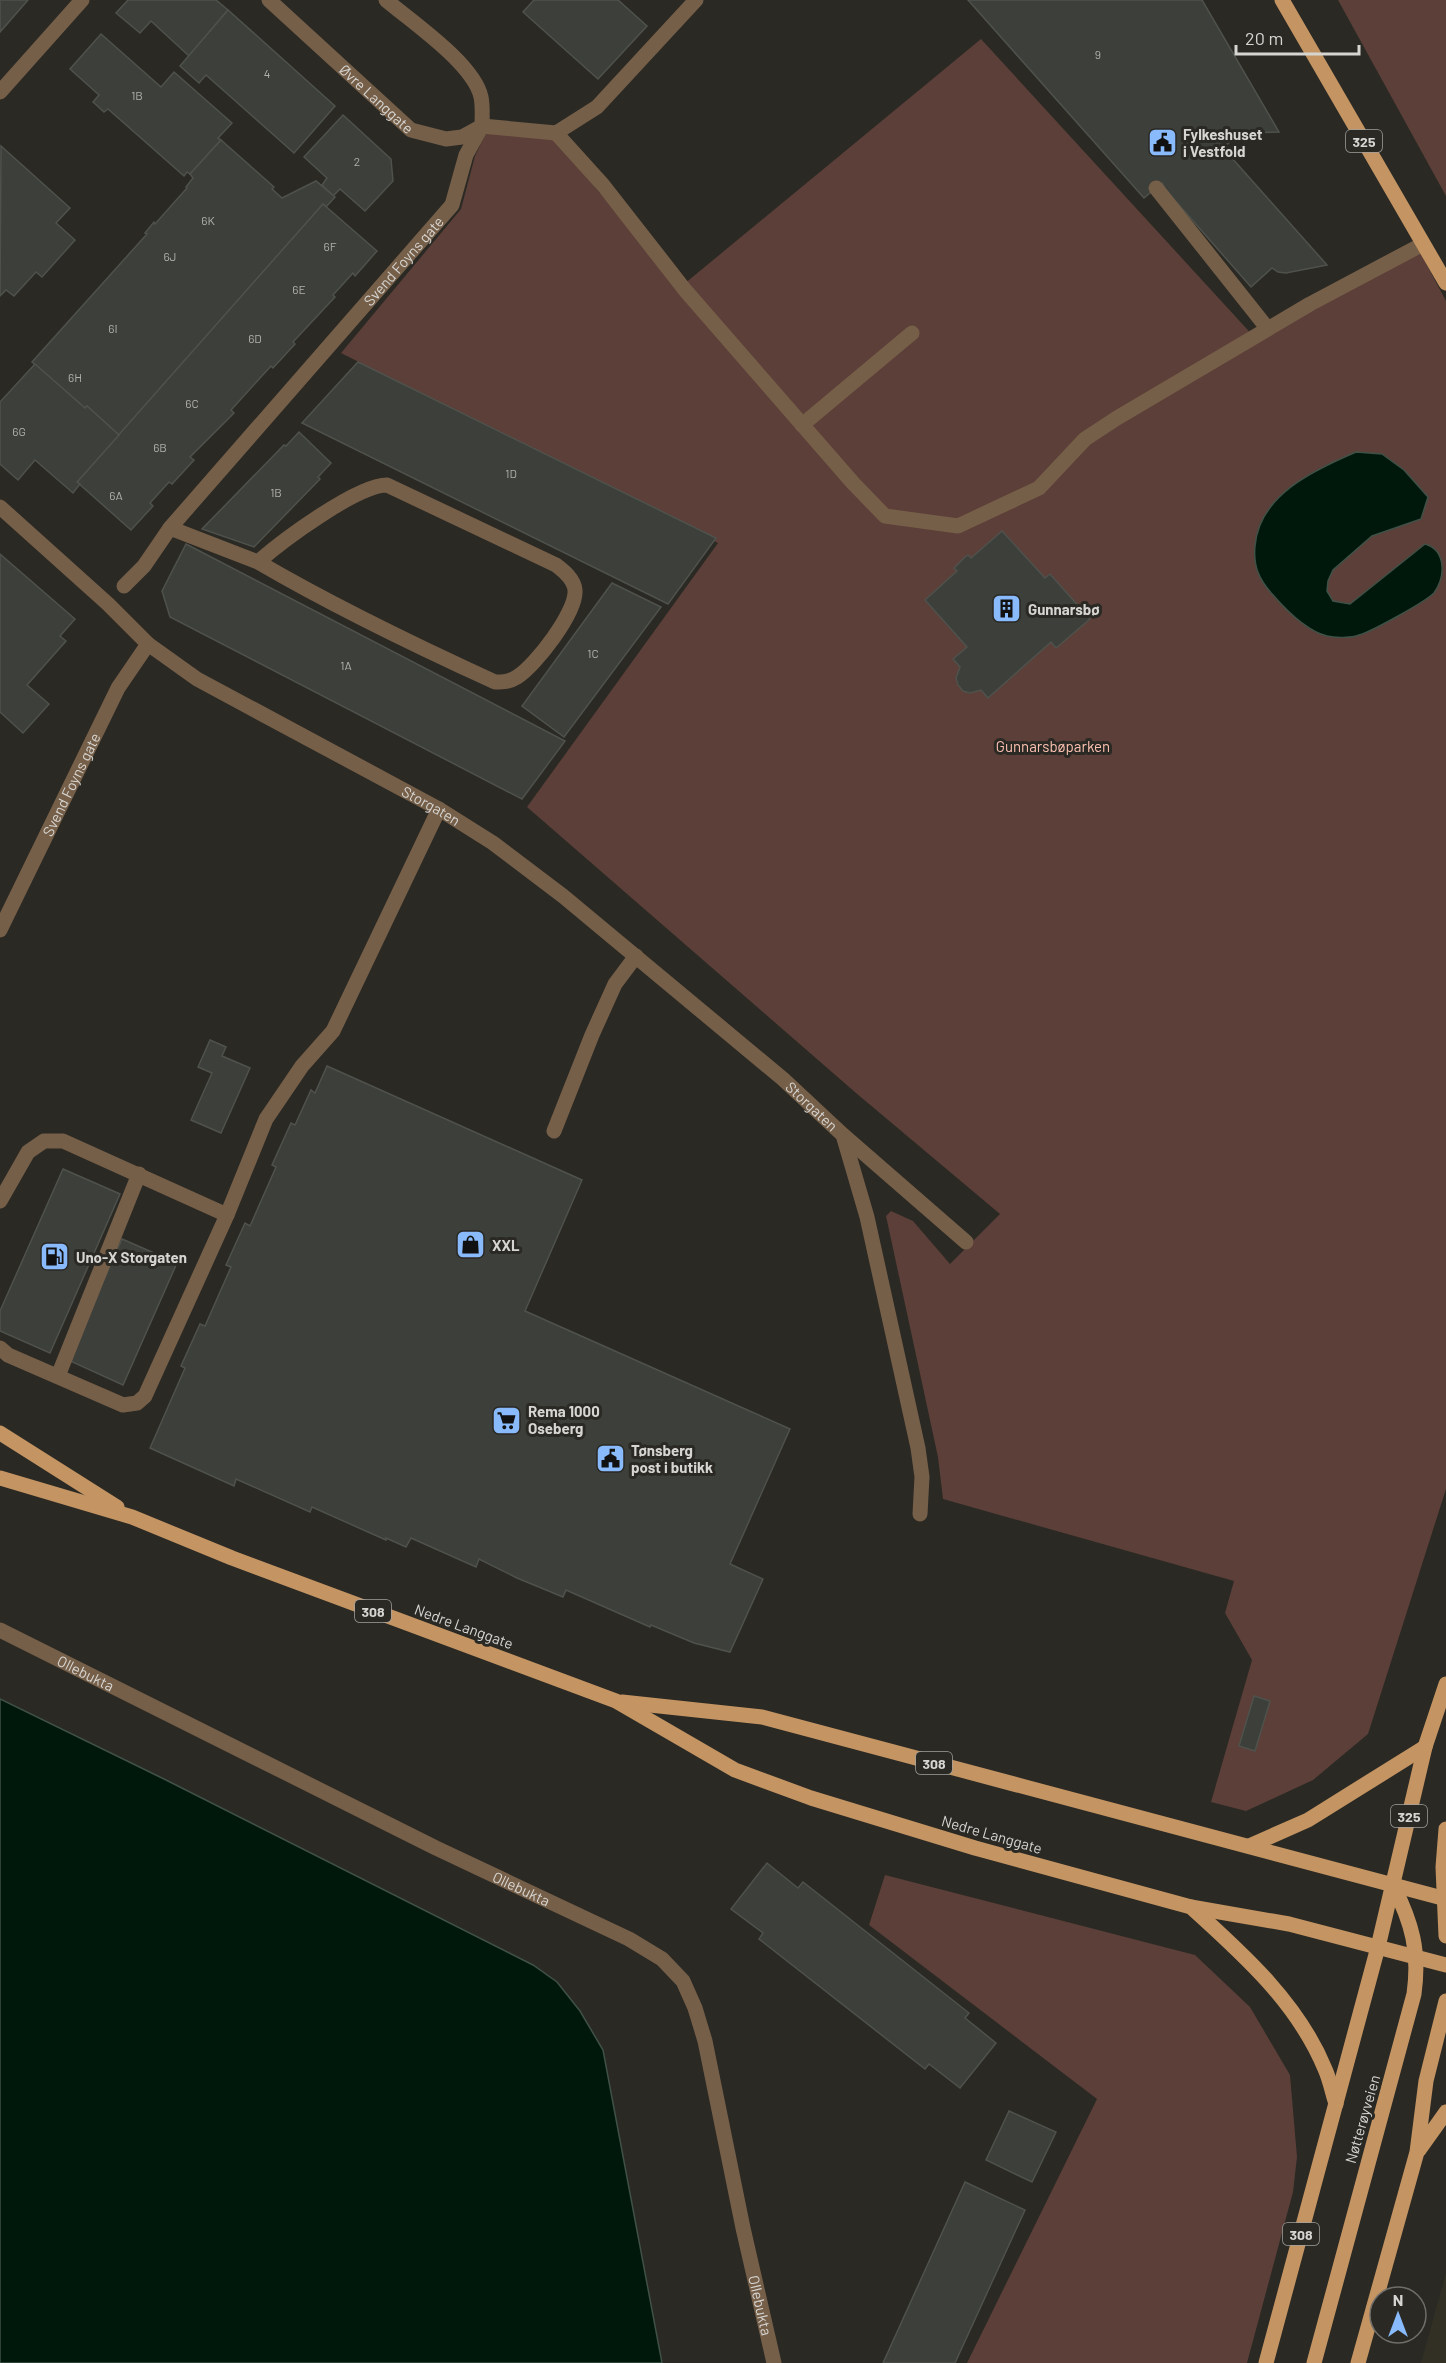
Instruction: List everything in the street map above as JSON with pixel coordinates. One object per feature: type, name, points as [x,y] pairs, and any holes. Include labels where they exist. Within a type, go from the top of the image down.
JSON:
[{"type":"main road","name":"325","points":[[1282,0],[1446,283]]},
{"type":"main road","name":"Nedre Langgate","points":[[0,1433],[132,1517]]},
{"type":"main road","name":"Nedre Langgate","points":[[0,1478],[132,1517],[232,1558],[616,1701],[735,1770],[892,1824],[1191,1907],[1282,1922],[1446,1965]]},
{"type":"main road","name":"325","points":[[1378,1947],[1425,1748],[1446,1684]]},
{"type":"main road","name":"Nedre Langgate","points":[[616,1701],[762,1717],[1444,1899]]},
{"type":"main road","points":[[1249,1846],[1308,1820],[1425,1748]]},
{"type":"main road","name":"325","points":[[1446,1829],[1444,1899],[1446,1936]]},
{"type":"main road","name":"Nøtterøyveien","points":[[1314,2363],[1414,1994],[1417,1957],[1407,1912],[1393,1885]]},
{"type":"main road","name":"308","points":[[1191,1907],[1261,1972],[1286,2004],[1309,2038],[1325,2069],[1336,2104]]},
{"type":"main road","name":"Nøtterøyveien","points":[[1266,2363],[1378,1947]]},
{"type":"main road","points":[[1358,2363],[1417,2152],[1426,2081],[1446,2001]]},
{"type":"main road","points":[[1417,2152],[1446,2112]]},
{"type":"street","points":[[0,92],[82,0]]},
{"type":"street","name":"Øvre Langgate","points":[[268,0],[411,130],[446,139],[462,137],[482,126]]},
{"type":"street","points":[[386,0],[453,56],[469,73],[481,96],[482,126],[556,133],[597,107],[696,0]]},
{"type":"street","name":"Svend Foyns gate","points":[[124,586],[144,566],[170,528],[452,205],[466,155],[482,126]]},
{"type":"street","points":[[556,133],[603,185],[685,290],[853,483],[885,516],[958,526],[1039,488],[1085,439],[1117,418],[1268,329],[1423,244]]},
{"type":"street","points":[[1156,188],[1268,329]]},
{"type":"street","points":[[802,425],[912,333]]},
{"type":"street","points":[[170,528],[258,562],[331,604],[495,682],[504,682],[517,677],[538,657],[565,621],[575,589],[569,576],[556,565],[387,485],[378,485],[361,492],[285,539],[258,562]]},
{"type":"street","name":"Storgaten","points":[[0,507],[108,604],[148,644],[197,679],[439,809],[502,850],[636,956],[783,1079],[843,1135],[966,1242]]},
{"type":"street","name":"Svend Foyns gate","points":[[0,930],[118,688],[148,644]]},
{"type":"street","points":[[0,1348],[8,1354],[123,1405],[137,1403],[145,1396],[227,1215],[266,1119],[302,1066],[333,1031],[439,809]]},
{"type":"street","points":[[554,1131],[615,984],[636,956]]},
{"type":"street","name":"Storgaten","points":[[843,1135],[867,1217],[918,1448],[922,1477],[920,1514]]},
{"type":"street","points":[[0,1201],[28,1152],[44,1141],[63,1141],[227,1215]]},
{"type":"street","points":[[58,1376],[138,1174]]},
{"type":"street","name":"Ollebukta","points":[[0,1630],[436,1848],[629,1940],[662,1959],[683,1981],[695,2008],[705,2041],[743,2228],[774,2363]]},
{"type":"shaded area","points":[[1356,452],[1382,454],[1404,470],[1428,497],[1421,519],[1372,536],[1333,570],[1327,591],[1333,601],[1350,604],[1425,544],[1437,552],[1442,564],[1442,572],[1434,593],[1409,609],[1359,635],[1330,637],[1312,630],[1297,619],[1268,589],[1256,566],[1255,546],[1259,528],[1267,512],[1278,499],[1307,476]]},
{"type":"shaded area","points":[[0,1699],[533,1965],[557,1982],[580,2011],[603,2050],[662,2363],[0,2363]]},
{"type":"shaded area","points":[[1446,2273],[1446,2363],[1421,2363],[1426,2345],[1428,2345]]},
{"type":"green space","points":[[1338,0],[1446,0],[1446,196]]},
{"type":"green space","name":"Gunnarsbøparken","points":[[981,39],[1257,340],[1420,252],[1446,301],[1446,1489],[1368,1734],[1313,1780],[1246,1811],[1211,1802],[1252,1660],[1225,1613],[1234,1581],[943,1499],[938,1457],[886,1216],[891,1211],[913,1221],[950,1264],[1000,1214],[856,1093],[527,807],[718,543],[341,353],[461,209],[475,156],[487,131],[555,138],[678,289]]},
{"type":"green space","points":[[885,1875],[1195,1955],[1250,2007],[1290,2075],[1297,2157],[1293,2192],[1247,2363],[967,2363],[1097,2099],[869,1925]]},
{"type":"building","points":[[0,0],[28,0],[0,32]]},
{"type":"building","points":[[128,0],[216,0],[228,10],[189,56],[151,21],[140,33],[116,13]]},
{"type":"building","points":[[534,0],[618,0],[647,26],[598,79],[523,12]]},
{"type":"building","name":"Fylkeshuset i Vestfold","points":[[968,0],[1202,0],[1279,132],[1245,133],[1239,138],[1237,136],[1223,148],[1327,265],[1286,273],[1272,268],[1251,287],[1162,183],[1144,198]]},
{"type":"building","points":[[228,10],[335,106],[294,153],[206,75],[199,83],[180,66]]},
{"type":"building","points":[[101,34],[161,87],[174,72],[232,123],[218,138],[221,140],[190,174],[187,172],[184,176],[108,109],[104,112],[93,102],[99,95],[70,69]]},
{"type":"building","points":[[343,115],[391,159],[393,181],[365,211],[340,189],[333,196],[322,185],[327,178],[304,157]]},
{"type":"building","points":[[221,140],[274,187],[272,189],[282,198],[316,181],[335,197],[326,207],[323,204],[119,435],[32,362],[147,234],[145,233],[154,222],[155,224],[187,188],[193,178],[190,174]]},
{"type":"building","points":[[1,146],[70,208],[56,223],[75,240],[42,277],[36,272],[14,296],[6,290],[0,296]]},
{"type":"building","points":[[323,204],[377,251],[355,276],[353,273],[333,295],[335,297],[293,342],[295,344],[273,368],[271,366],[231,410],[234,413],[190,457],[194,460],[150,503],[153,506],[131,530],[77,482]]},
{"type":"building","points":[[358,362],[716,538],[668,604],[302,423]]},
{"type":"building","points":[[35,364],[119,435],[77,482],[80,484],[73,493],[35,460],[18,480],[0,464],[0,402]]},
{"type":"building","points":[[299,432],[331,463],[318,477],[320,479],[254,547],[202,529],[284,445],[286,446]]},
{"type":"building","name":"Gunnarsbø","points":[[1002,531],[1045,578],[1050,574],[1090,619],[1056,648],[1051,642],[988,698],[981,690],[970,693],[963,691],[958,685],[956,678],[960,667],[953,659],[967,647],[925,600],[957,571],[954,568],[965,557],[968,555],[971,558]]},
{"type":"building","points":[[186,544],[565,741],[522,799],[170,617],[162,591]]},
{"type":"building","points":[[0,554],[75,619],[60,636],[66,641],[27,685],[49,704],[23,733],[0,712]]},
{"type":"building","points":[[612,583],[661,607],[564,737],[522,706]]},
{"type":"building","points":[[210,1040],[226,1047],[222,1056],[250,1068],[221,1133],[191,1120],[212,1073],[198,1067]]},
{"type":"building","points":[[327,1066],[582,1180],[525,1311],[790,1429],[730,1564],[763,1579],[730,1652],[694,1643],[651,1625],[650,1627],[566,1590],[563,1597],[479,1559],[476,1567],[411,1538],[406,1547],[386,1538],[386,1540],[312,1507],[310,1512],[236,1479],[234,1486],[150,1448],[185,1368],[181,1366],[200,1324],[205,1326],[231,1267],[226,1265],[245,1223],[250,1226],[276,1167],[272,1165],[291,1123],[295,1125],[311,1090],[315,1093]]},
{"type":"building","points":[[63,1169],[120,1194],[50,1353],[0,1331],[0,1311]]},
{"type":"building","points":[[122,1239],[177,1263],[123,1385],[68,1360]]},
{"type":"building","points":[[1254,1696],[1270,1701],[1255,1751],[1239,1746]]},
{"type":"building","points":[[767,1863],[798,1888],[803,1882],[969,2013],[965,2018],[996,2043],[960,2088],[929,2064],[925,2069],[759,1939],[763,1933],[731,1909]]},
{"type":"building","points":[[1009,2111],[1056,2132],[1032,2182],[986,2160]]},
{"type":"building","points":[[965,2182],[1025,2210],[955,2363],[883,2363]]},
{"type":"place","name":"Fylkeshuset i Vestfold","points":[[1162,143]]},
{"type":"place","name":"Gunnarsbø","points":[[1007,609]]},
{"type":"place","name":"XXL","points":[[471,1245]]},
{"type":"place","name":"Uno-X Storgaten","points":[[55,1257]]},
{"type":"place","name":"Rema 1000 Oseberg","points":[[507,1420]]},
{"type":"place","name":"Tønsberg post i butikk","points":[[610,1459]]}]
